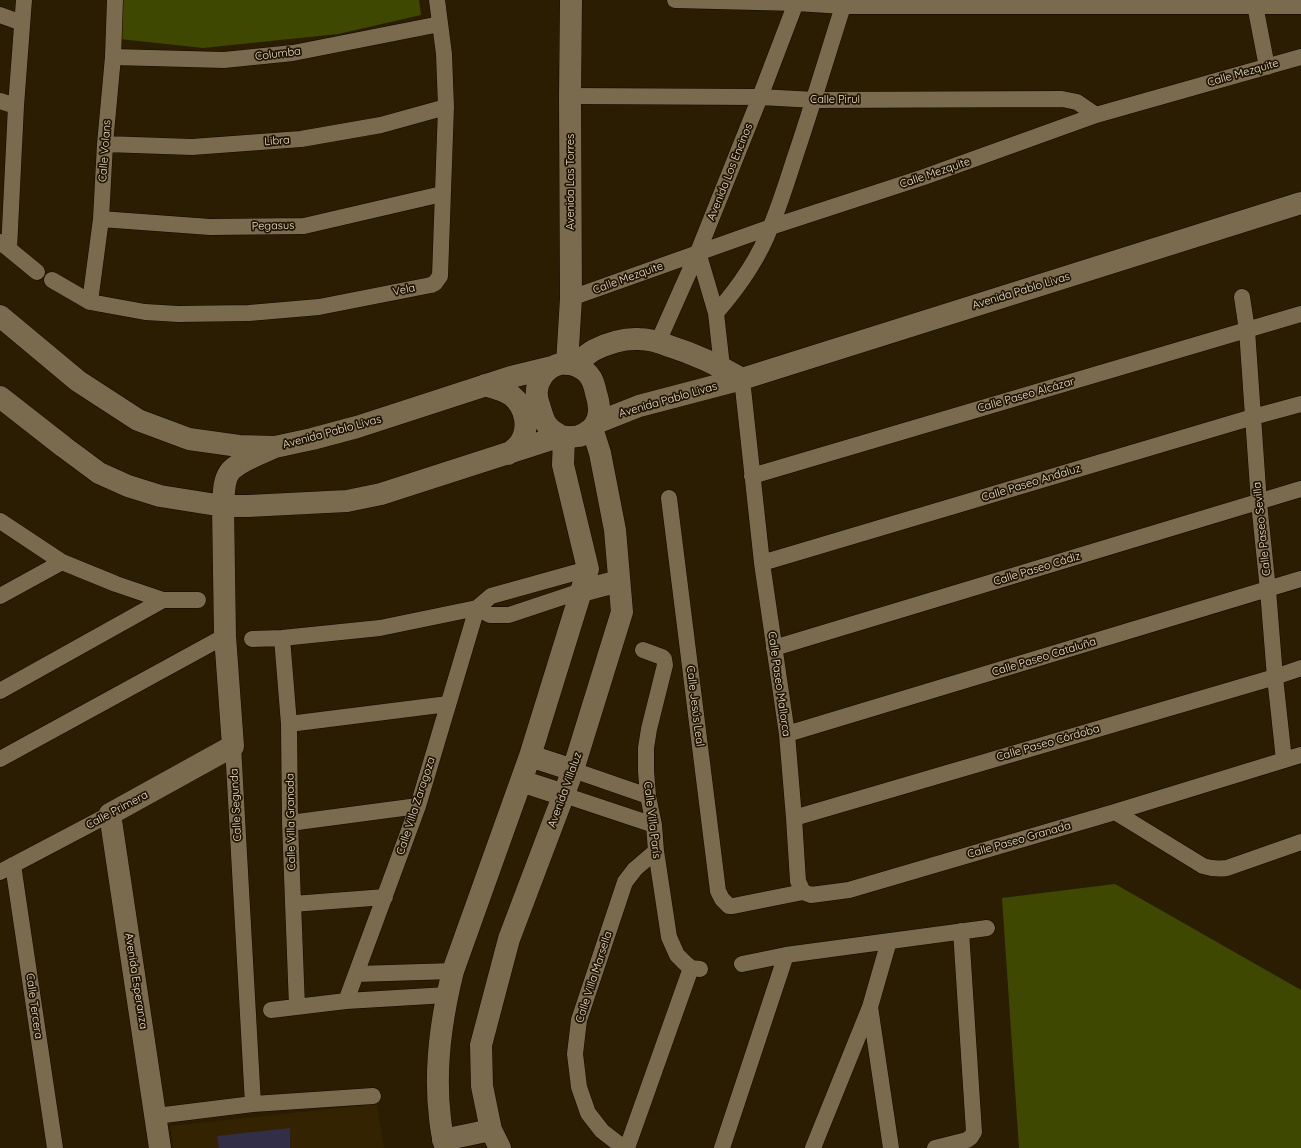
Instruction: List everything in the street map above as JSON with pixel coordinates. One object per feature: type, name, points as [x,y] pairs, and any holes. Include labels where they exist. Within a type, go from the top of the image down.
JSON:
[{"type":"street","points":[[24,0],[4,246],[37,272]]},
{"type":"street","name":"Calle Volans","points":[[90,302],[101,219],[105,144],[113,57],[114,0]]},
{"type":"street","name":"Vela","points":[[52,280],[90,302],[145,312],[178,314],[249,313],[319,307],[435,283],[440,276],[446,107],[444,54],[437,0]]},
{"type":"street","name":"Avenida Las Torres","points":[[564,365],[571,298],[571,0]]},
{"type":"street","points":[[675,0],[844,3],[1255,3],[1301,6]]},
{"type":"street","name":"Avenida Los Encinos","points":[[658,342],[698,252],[760,97],[796,1]]},
{"type":"street","points":[[716,313],[731,295],[750,267],[762,247],[771,227],[814,100],[844,3]]},
{"type":"street","points":[[1255,3],[1267,67]]},
{"type":"street","points":[[0,15],[22,23]]},
{"type":"street","name":"Columba","points":[[113,57],[224,60],[293,53],[440,24]]},
{"type":"street","name":"Calle Mezquite","points":[[571,298],[698,252],[924,177],[1096,115],[1301,57]]},
{"type":"street","name":"Calle Pirul","points":[[570,96],[760,97],[814,100],[1062,99],[1077,102],[1096,115]]},
{"type":"street","points":[[0,101],[16,106]]},
{"type":"street","name":"Libra","points":[[105,144],[192,147],[301,139],[381,125],[446,107]]},
{"type":"street","name":"Pegasus","points":[[101,219],[210,227],[304,226],[442,194]]},
{"type":"street","name":"Avenida Pablo Livas","points":[[594,426],[639,406],[742,379],[1301,203]]},
{"type":"street","points":[[698,252],[716,313],[722,367]]},
{"type":"street","name":"Calle Paseo Sevilla","points":[[1242,297],[1247,330],[1259,502],[1284,760]]},
{"type":"street","name":"Calle Paseo Alcázar","points":[[752,476],[1301,314]]},
{"type":"street","name":"Avenida Pablo Livas","points":[[0,316],[78,380],[138,420],[190,439],[239,446],[275,447],[357,427],[511,377],[564,365],[612,343],[638,339],[651,340],[691,353],[722,367],[742,379]]},
{"type":"street","points":[[612,343],[605,350],[599,367],[605,387],[613,396],[622,401],[639,406]]},
{"type":"street","points":[[564,365],[581,368],[587,373],[592,379],[599,401],[599,416],[594,426],[584,434],[574,437],[562,436],[547,426],[543,419],[536,396],[540,379],[545,372],[564,365]]},
{"type":"street","name":"Calle Paseo Mallorca","points":[[742,379],[762,563],[787,734],[798,881],[803,892]]},
{"type":"street","points":[[485,386],[498,389],[511,395],[518,402],[526,418],[526,428],[519,444],[508,454]]},
{"type":"street","points":[[0,397],[99,473],[128,486],[160,496],[223,506],[248,506],[347,500],[381,494],[562,436]]},
{"type":"street","name":"Calle Paseo Andaluz","points":[[762,563],[1301,404]]},
{"type":"street","name":"Avenida Villaluz","points":[[496,1139],[482,1086],[481,1045],[509,939],[573,770],[622,612],[616,530],[594,426]]},
{"type":"street","points":[[496,1139],[444,1144],[438,1106],[438,1060],[447,995],[453,971],[530,756],[588,569],[563,465],[562,436]]},
{"type":"street","name":"Calle Segunda","points":[[253,1104],[233,746],[225,636],[223,506],[225,485],[229,472],[242,462],[275,447]]},
{"type":"street","points":[[563,465],[568,455],[575,450],[584,448],[592,449],[600,453]]},
{"type":"street","name":"Calle Paseo Cádiz","points":[[774,648],[1301,490]]},
{"type":"street","name":"Calle Jesús Leal","points":[[669,498],[718,891],[725,904],[728,906],[734,906]]},
{"type":"street","points":[[0,521],[62,562],[116,584],[163,600],[198,600]]},
{"type":"street","points":[[0,596],[62,562]]},
{"type":"street","points":[[252,639],[282,638],[380,628],[477,608],[490,596],[588,569],[619,572]]},
{"type":"street","points":[[477,608],[490,616],[509,615],[581,591],[619,572]]},
{"type":"street","name":"Calle Paseo Cataluña","points":[[787,734],[1301,579]]},
{"type":"street","points":[[0,691],[163,600]]},
{"type":"street","name":"Calle Villa Zaragoza","points":[[346,1001],[418,806],[477,608]]},
{"type":"street","points":[[0,759],[225,636]]},
{"type":"street","name":"Calle Villa Granada","points":[[282,638],[289,724],[290,823],[297,1007]]},
{"type":"street","name":"Calle Villa París","points":[[627,1148],[696,968],[685,964],[677,955],[669,938],[656,851],[654,825],[648,796],[646,771],[646,748],[649,729],[665,665],[662,657],[642,650]]},
{"type":"street","name":"Calle Paseo Córdoba","points":[[794,818],[1275,677],[1301,668]]},
{"type":"street","points":[[289,724],[448,704]]},
{"type":"street","name":"Calle Primera","points":[[6,868],[110,814],[233,746]]},
{"type":"street","name":"Calle Paseo Granada","points":[[734,906],[803,892],[811,895],[849,890],[1115,812],[1301,755]]},
{"type":"street","points":[[530,756],[648,796]]},
{"type":"street","points":[[521,781],[654,825]]},
{"type":"street","points":[[290,823],[418,806]]},
{"type":"street","points":[[1115,812],[1203,866],[1211,869],[1227,868],[1301,842]]},
{"type":"street","name":"Avenida Esperanza","points":[[110,814],[160,1148]]},
{"type":"street","name":"Calle Villa Marsella","points":[[624,1148],[602,1131],[588,1113],[579,1087],[574,1054],[579,1020],[625,882],[635,869],[656,851]]},
{"type":"street","name":"Calle Tercera","points":[[6,868],[55,1148]]},
{"type":"street","points":[[294,904],[385,897]]},
{"type":"street","points":[[742,964],[786,955],[987,928]]},
{"type":"street","points":[[935,1148],[967,1140],[974,1132],[961,931]]},
{"type":"street","points":[[813,1148],[870,1007],[889,942]]},
{"type":"street","points":[[722,1148],[786,955]]},
{"type":"street","points":[[356,974],[453,971]]},
{"type":"street","points":[[271,1010],[346,1001],[447,995]]},
{"type":"street","points":[[870,1007],[891,1148]]},
{"type":"street","points":[[156,1116],[253,1104],[373,1096]]},
{"type":"shaded area","points":[[377,1104],[384,1148],[174,1148],[170,1126]]},
{"type":"green space","points":[[122,0],[419,0],[421,15],[338,34],[203,48],[120,39]]},
{"type":"green space","points":[[1115,884],[1301,990],[1301,1148],[1019,1148],[1002,898]]},
{"type":"building","points":[[290,1128],[290,1148],[219,1148],[217,1136]]}]
